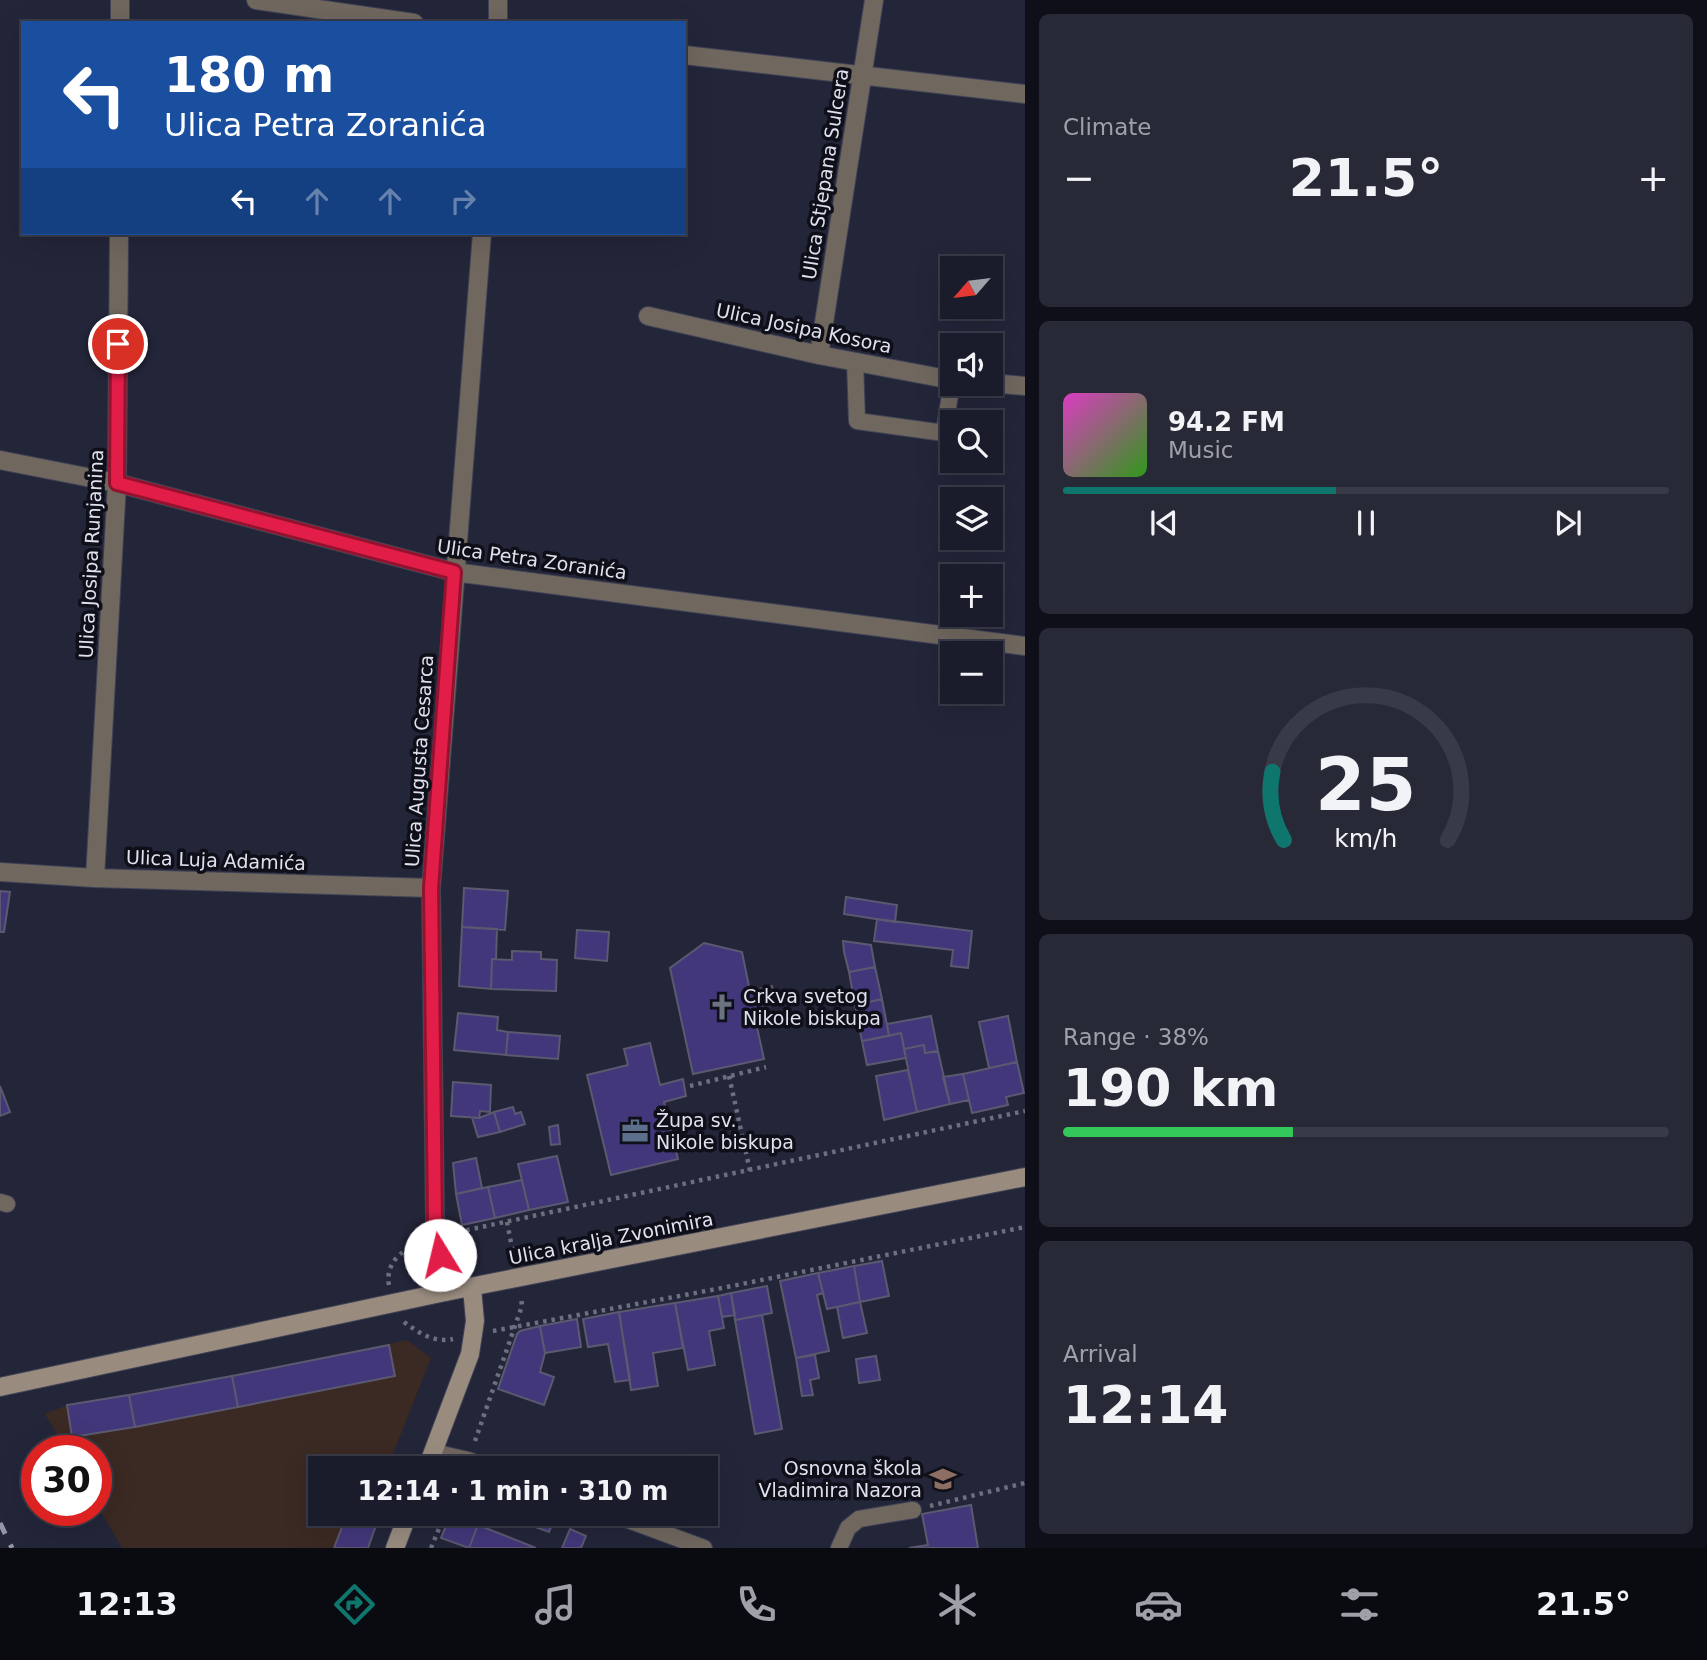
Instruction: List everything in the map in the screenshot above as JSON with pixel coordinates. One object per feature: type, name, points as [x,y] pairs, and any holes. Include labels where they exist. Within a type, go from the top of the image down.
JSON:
[{"type":"main road","name":"Ulica kralja Zvonimira","points":[[0,1387],[445,1292],[1024,1177]]},
{"type":"main road","points":[[432,1456],[470,1354],[475,1321],[472,1288]]},
{"type":"main road","points":[[395,1548],[403,1526]]},
{"type":"street","points":[[120,0],[120,21]]},
{"type":"street","points":[[256,0],[400,21]]},
{"type":"street","points":[[498,0],[498,21]]},
{"type":"street","name":"Ulica Stjepana Sulcera","points":[[819,355],[874,0]]},
{"type":"street","points":[[686,55],[1024,94]]},
{"type":"street","name":"Ulica Josipa Runjanina","points":[[95,877],[117,483],[119,235]]},
{"type":"street","name":"Ulica Augusta Cesarca","points":[[445,1292],[435,1220],[431,888],[481,235]]},
{"type":"street","name":"Ulica Josipa Kosora","points":[[648,316],[819,355],[940,379]]},
{"type":"street","points":[[1003,384],[1024,386]]},
{"type":"street","name":"Ulica Petra Zoranića","points":[[0,460],[117,483],[454,572],[1024,646]]},
{"type":"street","name":"Ulica Luja Adamića","points":[[0,872],[431,888]]},
{"type":"lane","points":[[855,361],[857,421],[944,433],[950,396]]},
{"type":"lane","points":[[839,1548],[848,1528],[859,1520],[913,1510]]},
{"type":"lane","points":[[644,1526],[704,1548]]},
{"type":"path","points":[[690,1086],[766,1067]]},
{"type":"path","points":[[729,1076],[750,1171]]},
{"type":"path","points":[[1024,1111],[437,1236],[408,1248],[389,1268],[388,1279],[393,1303],[402,1320],[422,1335],[446,1340],[1024,1227]]},
{"type":"path","points":[[469,1456],[522,1306],[507,1222]]},
{"type":"path","points":[[913,1510],[1024,1483]]},
{"type":"path","points":[[431,1548],[440,1526]]},
{"type":"shaded area","points":[[407,1340],[431,1358],[392,1456],[308,1456],[308,1526],[376,1526],[368,1548],[122,1548],[109,1526],[112,1526],[112,1435],[57,1435],[45,1414],[67,1405],[232,1376]]},
{"type":"building","points":[[464,888],[508,891],[505,930],[462,927]]},
{"type":"building","points":[[0,891],[10,892],[4,932],[0,932]]},
{"type":"building","points":[[846,897],[897,905],[895,922],[844,914]]},
{"type":"building","points":[[877,919],[972,931],[968,968],[951,966],[953,950],[874,941]]},
{"type":"building","points":[[462,927],[497,929],[491,989],[459,986]]},
{"type":"building","points":[[577,930],[609,932],[607,961],[575,958]]},
{"type":"building","points":[[843,941],[871,945],[875,967],[849,972]]},
{"type":"building","name":"Crkva svetog Nikole biskupa","points":[[704,943],[742,952],[750,991],[772,986],[776,1004],[753,1009],[764,1059],[693,1074],[670,968]]},
{"type":"building","points":[[512,951],[541,952],[541,959],[557,960],[556,991],[491,989],[492,959],[512,960]]},
{"type":"building","points":[[875,967],[882,999],[855,1005],[849,972]]},
{"type":"building","points":[[882,999],[889,1036],[862,1041],[855,1005]]},
{"type":"building","points":[[458,1013],[498,1017],[497,1030],[508,1032],[506,1055],[454,1050]]},
{"type":"building","points":[[931,1016],[938,1051],[925,1053],[924,1045],[904,1049],[901,1033],[889,1036],[887,1024]]},
{"type":"building","points":[[1008,1016],[1017,1062],[989,1068],[979,1022]]},
{"type":"building","points":[[508,1032],[560,1036],[558,1059],[506,1055]]},
{"type":"building","points":[[901,1033],[906,1058],[867,1065],[862,1041]]},
{"type":"building","name":"Župa sv. Nikole biskupa","points":[[650,1043],[660,1085],[683,1079],[686,1096],[664,1102],[678,1159],[611,1175],[587,1075],[628,1065],[624,1049]]},
{"type":"building","points":[[924,1045],[925,1053],[938,1051],[950,1104],[917,1112],[904,1049]]},
{"type":"building","points":[[1017,1062],[1024,1093],[1006,1097],[1008,1105],[972,1113],[963,1074]]},
{"type":"building","points":[[908,1070],[917,1112],[884,1120],[876,1076]]},
{"type":"building","points":[[963,1074],[969,1100],[950,1104],[943,1077]]},
{"type":"building","points":[[453,1082],[491,1085],[490,1112],[480,1111],[479,1118],[451,1116]]},
{"type":"building","points":[[0,1086],[10,1112],[0,1116]]},
{"type":"building","points":[[513,1107],[515,1114],[521,1112],[525,1124],[500,1132],[494,1112]]},
{"type":"building","points":[[494,1112],[500,1132],[478,1137],[472,1118]]},
{"type":"building","points":[[558,1125],[560,1144],[551,1145],[549,1127]]},
{"type":"building","points":[[557,1156],[568,1202],[529,1210],[518,1164]]},
{"type":"building","points":[[476,1158],[482,1188],[456,1194],[453,1163]]},
{"type":"building","points":[[522,1180],[529,1210],[495,1218],[488,1187]]},
{"type":"building","points":[[488,1187],[495,1218],[462,1225],[456,1194]]},
{"type":"building","points":[[882,1261],[889,1296],[860,1302],[854,1266]]},
{"type":"building","points":[[854,1266],[860,1302],[827,1309],[818,1273]]},
{"type":"building","points":[[818,1273],[823,1293],[817,1295],[829,1351],[796,1358],[780,1281]]},
{"type":"building","points":[[767,1286],[772,1313],[735,1320],[731,1293]]},
{"type":"building","points":[[731,1293],[735,1315],[722,1317],[718,1296]]},
{"type":"building","points":[[718,1296],[724,1328],[709,1331],[715,1365],[688,1370],[675,1303]]},
{"type":"building","points":[[860,1302],[867,1333],[843,1338],[837,1307]]},
{"type":"building","points":[[675,1303],[683,1348],[653,1353],[658,1386],[631,1390],[619,1312]]},
{"type":"building","points":[[619,1312],[630,1380],[615,1382],[608,1344],[588,1347],[583,1319]]},
{"type":"building","points":[[762,1315],[782,1429],[755,1434],[735,1320]]},
{"type":"building","points":[[577,1319],[581,1347],[545,1353],[540,1326]]},
{"type":"building","points":[[540,1326],[545,1353],[540,1372],[554,1377],[544,1405],[498,1389],[517,1334]]},
{"type":"building","points":[[389,1345],[395,1376],[238,1407],[232,1376]]},
{"type":"building","points":[[815,1355],[819,1378],[810,1380],[813,1395],[802,1396],[796,1358]]},
{"type":"building","points":[[876,1356],[880,1380],[859,1383],[856,1359]]},
{"type":"building","points":[[232,1376],[238,1407],[135,1427],[129,1395]]},
{"type":"building","points":[[129,1395],[135,1427],[72,1435],[67,1405]]},
{"type":"building","points":[[971,1505],[978,1548],[909,1548],[928,1545],[922,1514]]},
{"type":"building","points":[[342,1526],[376,1526],[368,1548],[334,1548]]},
{"type":"building","points":[[446,1526],[477,1526],[469,1548],[441,1538]]},
{"type":"building","points":[[478,1526],[481,1526],[536,1548],[469,1548]]},
{"type":"building","points":[[532,1526],[551,1526],[549,1532]]},
{"type":"building","points":[[570,1529],[586,1536],[581,1548],[562,1548]]},
{"type":"railway","points":[[0,1523],[12,1548]]},
{"type":"place","name":"Crkva svetog Nikole biskupa","points":[[722,1007]]},
{"type":"place","name":"Župa sv. Nikole biskupa","points":[[635,1131]]},
{"type":"place","name":"Osnovna škola Vladimira Nazora","points":[[943,1479]]},
{"type":"route","points":[[118,344],[117,483],[454,572],[431,888],[435,1220],[440,1255]]}]
